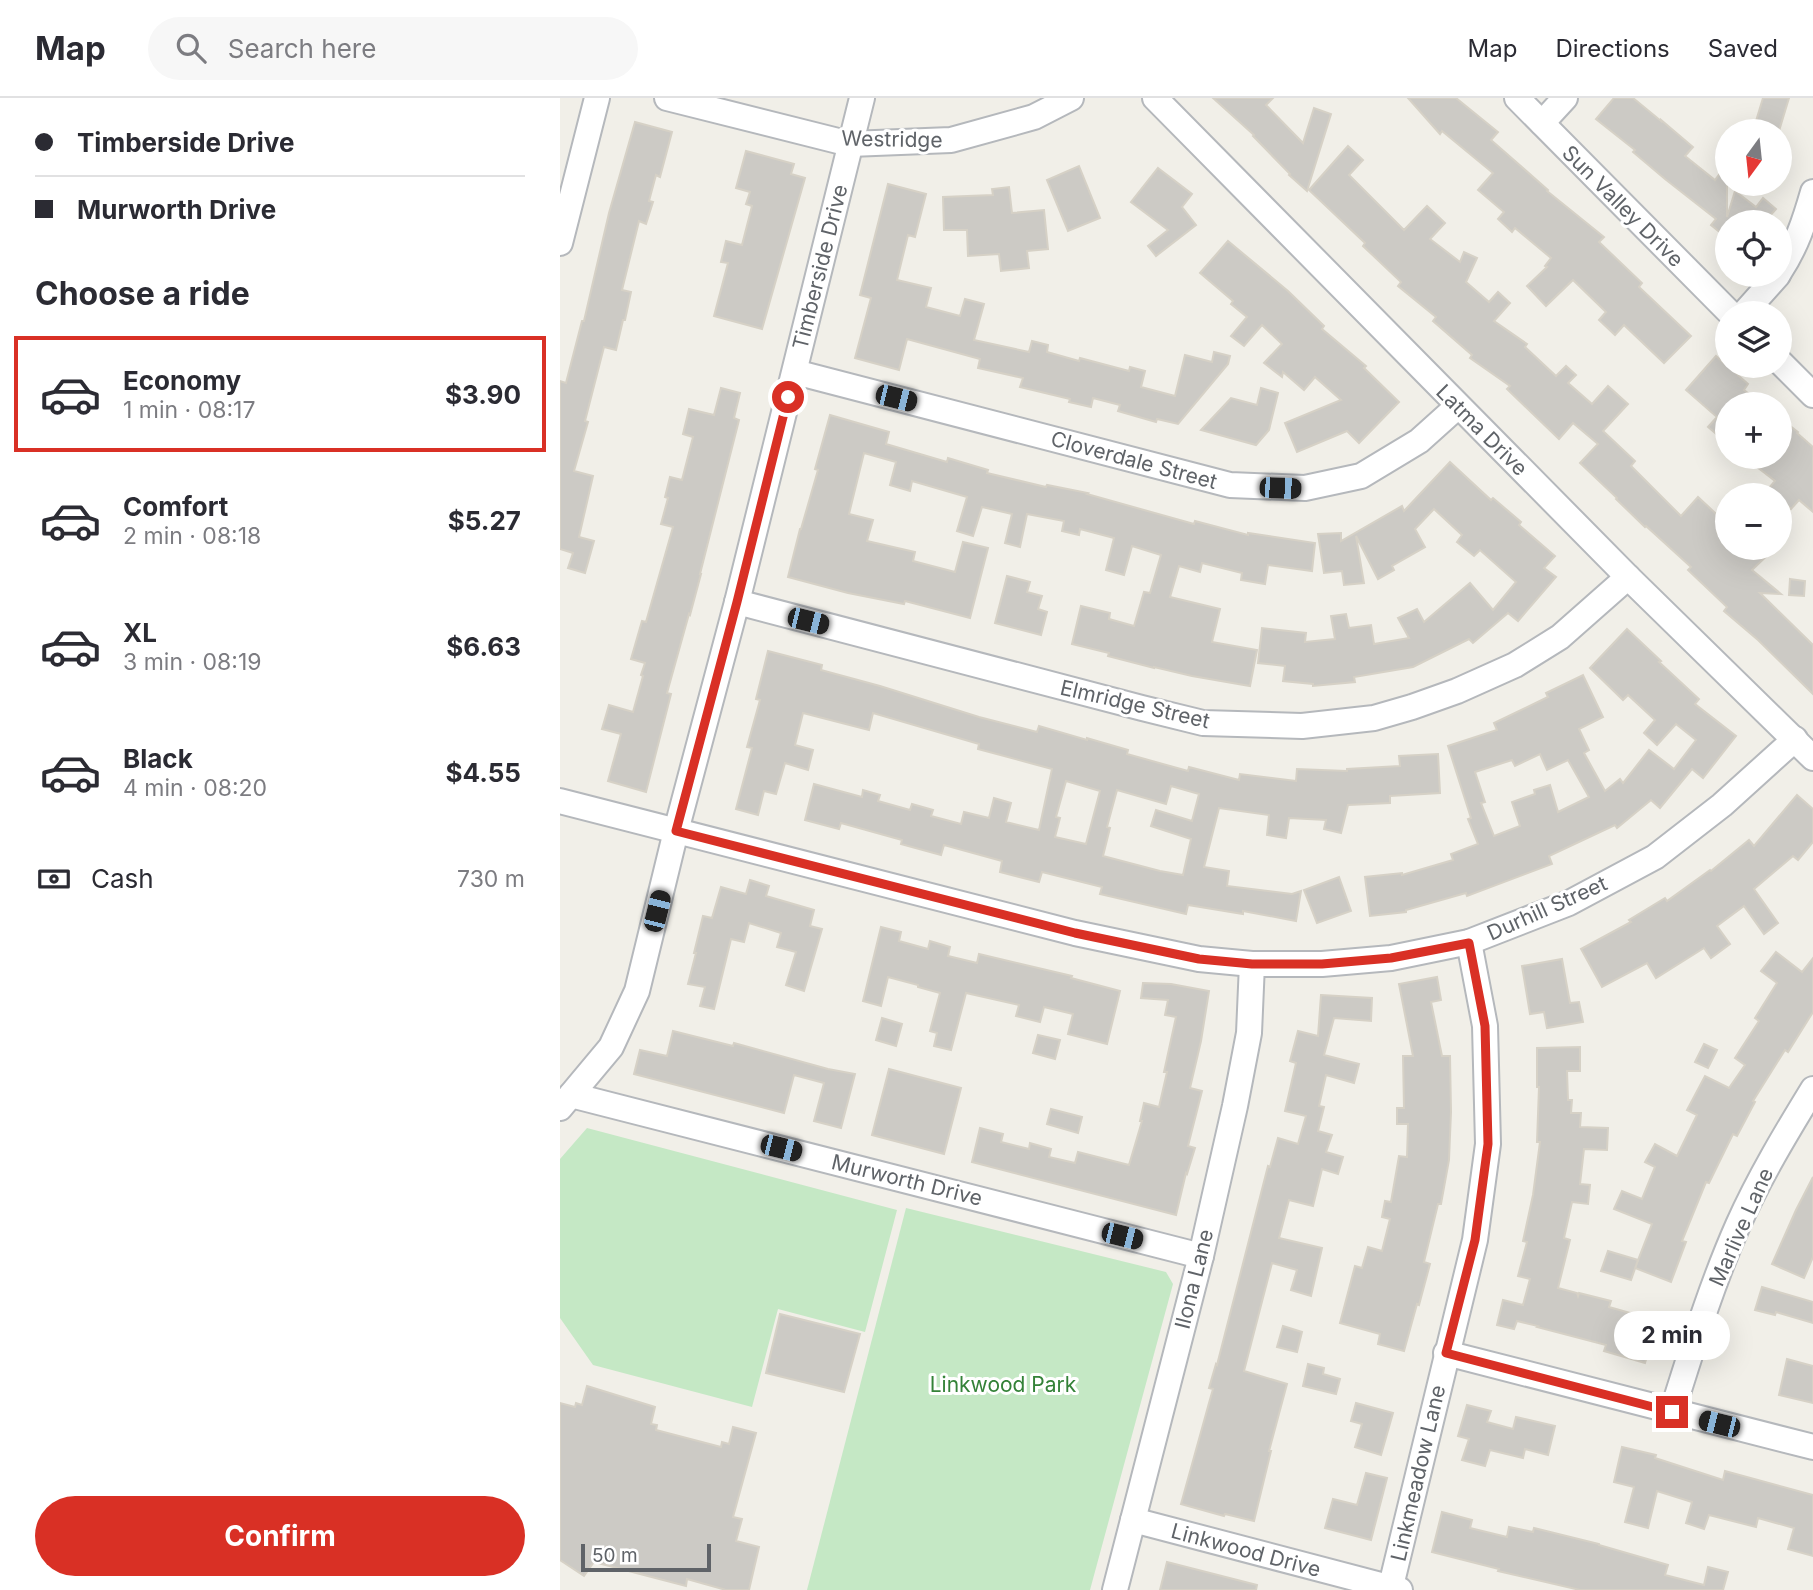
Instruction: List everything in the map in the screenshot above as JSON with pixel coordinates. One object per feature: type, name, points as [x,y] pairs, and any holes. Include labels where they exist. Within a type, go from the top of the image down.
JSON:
[{"type":"street","points":[[560,243],[597,98]]},
{"type":"street","name":"Westridge","points":[[667,98],[850,144],[951,141],[1034,117],[1071,98]]},
{"type":"street","name":"Timberside Drive","points":[[566,1101],[611,1047],[637,991],[862,98]]},
{"type":"street","name":"Latma Drive","points":[[1155,98],[1458,407],[1813,758]]},
{"type":"street","name":"Sun Valley Drive","points":[[1517,98],[1718,301]]},
{"type":"street","points":[[1542,124],[1565,98]]},
{"type":"street","points":[[1792,250],[1806,220],[1813,192]]},
{"type":"street","points":[[1754,301],[1767,287]]},
{"type":"street","name":"Cloverdale Street","points":[[795,372],[1230,485],[1305,488],[1361,476],[1419,441],[1458,407]]},
{"type":"street","points":[[1792,374],[1813,395]]},
{"type":"street","name":"Elmridge Street","points":[[737,602],[1203,723],[1302,726],[1374,718],[1399,711],[1457,691],[1515,665],[1560,637],[1628,577]]},
{"type":"street","name":"Durhill Street","points":[[560,801],[1075,933],[1199,959],[1252,964],[1322,964],[1391,958],[1469,943],[1569,902],[1655,857],[1722,805],[1795,739]]},
{"type":"street","name":"Linkmeadow Lane","points":[[1394,1589],[1446,1353],[1475,1240],[1488,1144],[1485,1026],[1469,943]]},
{"type":"street","name":"Ilona Lane","points":[[1115,1590],[1201,1256],[1236,1106],[1250,1033],[1252,964]]},
{"type":"street","name":"Marlive Lane","points":[[1672,1412],[1707,1303],[1738,1224],[1777,1148],[1813,1089]]},
{"type":"street","name":"Murworth Drive","points":[[566,1101],[1201,1256]]},
{"type":"street","points":[[1446,1353],[1813,1447]]},
{"type":"street","name":"Linkwood Drive","points":[[1133,1520],[1394,1589]]},
{"type":"green space","points":[[587,1128],[897,1210],[865,1332],[778,1309],[752,1407],[593,1365],[560,1318],[560,1159]]},
{"type":"green space","name":"Linkwood Park","points":[[906,1208],[1166,1272],[1173,1284],[1090,1590],[807,1590]]},
{"type":"building","points":[[1213,98],[1273,98],[1266,105],[1303,143],[1314,108],[1331,114],[1307,191],[1254,135]]},
{"type":"building","points":[[1408,98],[1456,98],[1498,132],[1491,140],[1547,191],[1604,237],[1599,242],[1642,283],[1639,287],[1691,336],[1664,363],[1624,325],[1615,335],[1599,320],[1606,312],[1573,280],[1546,306],[1527,286],[1547,267],[1545,266],[1551,258],[1515,228],[1512,232],[1498,219],[1504,212],[1478,190],[1493,173],[1442,131],[1440,134]]},
{"type":"building","points":[[1614,98],[1633,98],[1693,147],[1685,156],[1715,180],[1715,196],[1727,196],[1727,210],[1715,210],[1715,218],[1596,119]]},
{"type":"building","points":[[1763,98],[1789,98],[1783,119],[1757,119]]},
{"type":"building","points":[[635,122],[672,132],[660,177],[656,175],[649,201],[653,202],[646,224],[639,221],[622,290],[631,292],[625,320],[616,350],[604,347],[574,471],[593,476],[579,537],[594,541],[585,573],[568,568],[573,553],[560,549],[560,381],[566,383],[584,321],[609,213]]},
{"type":"building","points":[[1348,146],[1363,160],[1349,175],[1404,230],[1427,206],[1445,223],[1430,239],[1460,262],[1464,252],[1477,258],[1466,282],[1489,302],[1498,292],[1510,303],[1494,321],[1527,344],[1525,347],[1556,376],[1566,366],[1576,375],[1568,383],[1592,404],[1608,386],[1628,404],[1603,431],[1635,461],[1631,466],[1681,516],[1698,497],[1715,513],[1715,560],[1762,560],[1752,570],[1781,594],[1760,593],[1813,645],[1813,694],[1724,611],[1727,607],[1688,570],[1691,567],[1645,527],[1580,463],[1598,444],[1573,423],[1559,439],[1507,389],[1510,386],[1470,358],[1472,355],[1433,321],[1436,317],[1398,286],[1401,282],[1363,246],[1365,243],[1309,190]]},
{"type":"building","points":[[746,151],[794,164],[791,174],[805,178],[762,329],[714,316],[728,263],[721,262],[726,241],[742,245],[752,206],[746,204],[750,192],[736,188]]},
{"type":"building","points":[[1079,166],[1100,218],[1068,231],[1047,180]]},
{"type":"building","points":[[1158,168],[1192,194],[1182,207],[1196,225],[1156,256],[1148,246],[1168,230],[1131,202]]},
{"type":"building","points":[[888,184],[926,194],[915,237],[908,235],[897,280],[931,288],[926,307],[960,316],[965,299],[984,304],[974,340],[1029,352],[1032,341],[1048,345],[1047,352],[1079,361],[1080,358],[1129,371],[1130,367],[1145,371],[1141,387],[1175,396],[1185,355],[1212,362],[1214,352],[1230,356],[1228,364],[1178,424],[1157,419],[1156,422],[1118,411],[1120,405],[1093,398],[1091,407],[1020,387],[1023,378],[978,368],[980,359],[907,339],[899,370],[855,358],[871,298],[860,295]]},
{"type":"building","points":[[1009,187],[1012,213],[1044,210],[1048,249],[1027,251],[1029,268],[1001,271],[999,254],[968,256],[967,230],[944,230],[943,197],[993,195],[992,189]]},
{"type":"building","points":[[1733,196],[1742,196],[1756,207],[1763,198],[1776,209],[1729,210]]},
{"type":"building","points":[[1228,241],[1288,291],[1324,326],[1322,329],[1366,366],[1364,368],[1399,402],[1359,443],[1347,431],[1297,452],[1285,423],[1341,400],[1315,377],[1304,390],[1283,372],[1282,377],[1264,363],[1282,344],[1262,325],[1244,346],[1231,336],[1247,317],[1231,304],[1233,301],[1200,273]]},
{"type":"building","points":[[1715,357],[1715,378],[1741,378],[1748,384],[1744,390],[1747,392],[1715,392],[1715,415],[1686,390]]},
{"type":"building","points":[[721,388],[740,393],[734,418],[739,420],[701,574],[667,693],[671,694],[646,792],[608,781],[621,734],[602,729],[609,705],[633,712],[645,663],[631,659],[642,621],[646,622],[673,527],[661,524],[670,477],[682,480],[693,437],[683,434],[689,409],[714,415]]},
{"type":"building","points":[[1261,388],[1278,393],[1269,430],[1256,445],[1201,430],[1231,398],[1257,405]]},
{"type":"building","points":[[830,415],[889,432],[886,444],[947,462],[948,458],[988,470],[987,473],[1046,487],[1047,485],[1088,493],[1194,524],[1195,521],[1248,535],[1315,543],[1312,571],[1268,565],[1265,584],[1241,580],[1242,573],[1202,563],[1200,572],[1179,566],[1170,597],[1220,609],[1212,642],[1257,650],[1250,686],[1154,668],[1108,656],[1109,653],[1072,644],[1081,606],[1110,613],[1109,619],[1134,626],[1144,592],[1150,593],[1161,555],[1132,546],[1124,575],[1106,570],[1114,538],[1080,529],[1079,535],[1062,531],[1064,521],[1027,514],[1020,547],[1005,543],[1012,514],[982,507],[973,536],[957,531],[967,497],[912,481],[910,491],[890,485],[896,462],[864,453],[849,514],[873,520],[867,541],[915,552],[913,561],[955,572],[963,542],[988,548],[970,618],[905,601],[904,604],[848,593],[788,577],[818,470],[815,469]]},
{"type":"building","points":[[1715,419],[1715,433],[1708,427]]},
{"type":"building","points":[[1792,427],[1813,447],[1813,512],[1799,500],[1792,508],[1792,483],[1773,483],[1775,481],[1760,469],[1792,469]]},
{"type":"building","points":[[1450,462],[1491,500],[1493,498],[1521,522],[1519,525],[1555,556],[1544,568],[1556,577],[1518,621],[1508,613],[1473,643],[1469,639],[1413,667],[1354,677],[1355,682],[1313,686],[1283,681],[1285,666],[1258,663],[1262,628],[1306,633],[1305,642],[1335,639],[1331,616],[1346,614],[1349,628],[1371,625],[1374,644],[1409,638],[1398,618],[1417,609],[1424,622],[1470,583],[1493,610],[1516,582],[1480,550],[1474,556],[1457,542],[1462,535],[1434,509],[1415,529],[1425,547],[1392,566],[1394,570],[1378,579],[1356,536],[1364,583],[1344,585],[1342,571],[1324,573],[1318,534],[1341,533],[1341,541],[1402,506],[1404,511]]},
{"type":"building","points":[[1007,576],[1030,582],[1027,592],[1042,596],[1038,609],[1047,612],[1041,635],[995,623]]},
{"type":"building","points":[[1790,579],[1805,581],[1804,596],[1789,595]]},
{"type":"building","points":[[1627,629],[1699,699],[1695,704],[1736,736],[1703,778],[1692,769],[1660,808],[1651,800],[1617,828],[1615,825],[1549,856],[1552,864],[1467,896],[1466,893],[1406,912],[1370,916],[1365,877],[1402,875],[1453,860],[1451,854],[1478,844],[1468,819],[1471,818],[1448,746],[1497,730],[1494,723],[1548,697],[1546,693],[1583,675],[1603,717],[1579,729],[1589,750],[1584,753],[1605,791],[1620,779],[1623,783],[1649,750],[1674,769],[1696,740],[1676,724],[1657,745],[1644,733],[1655,720],[1628,695],[1623,700],[1590,668]],"holes":[[[1540,754],[1547,770],[1568,760],[1589,797],[1558,812],[1550,785],[1534,790],[1535,794],[1512,802],[1520,826],[1494,836],[1481,803],[1485,802],[1475,772],[1512,760],[1515,766]]]},
{"type":"building","points":[[768,651],[822,665],[821,670],[979,717],[1037,732],[1039,726],[1128,750],[1127,754],[1188,771],[1189,767],[1239,780],[1240,774],[1296,781],[1297,769],[1347,771],[1400,766],[1399,756],[1438,754],[1440,793],[1390,796],[1390,803],[1348,805],[1341,833],[1324,829],[1326,820],[1289,818],[1286,838],[1267,835],[1269,815],[1219,808],[1204,867],[1229,871],[1227,886],[1292,894],[1301,891],[1296,921],[1243,911],[1243,914],[1188,905],[1186,914],[1100,894],[1102,887],[1042,872],[1039,882],[1000,872],[1002,861],[944,845],[941,855],[901,844],[902,840],[841,823],[839,829],[805,820],[814,784],[862,797],[863,790],[880,795],[878,801],[910,810],[912,804],[933,810],[931,816],[961,824],[964,812],[989,818],[994,798],[1011,803],[1006,822],[1039,830],[1052,769],[978,749],[979,744],[873,713],[869,730],[803,713],[795,745],[813,750],[808,770],[785,763],[776,794],[764,791],[758,815],[736,809],[752,748],[747,747],[760,700],[756,699]],"holes":[[[1066,781],[1100,791],[1086,844],[1055,837],[1060,818],[1056,817]],[[1171,786],[1199,794],[1192,821],[1156,810],[1151,826],[1191,839],[1183,875],[1103,856],[1110,828],[1107,827],[1117,790],[1166,804]]]},
{"type":"building","points":[[1797,795],[1813,809],[1813,842],[1798,860],[1793,856],[1754,889],[1778,923],[1764,934],[1744,906],[1717,926],[1730,944],[1711,958],[1704,948],[1656,978],[1647,963],[1602,987],[1581,949],[1631,922],[1629,920],[1665,898],[1667,901],[1711,871],[1749,840],[1754,846]]},
{"type":"building","points":[[1339,877],[1351,911],[1317,923],[1304,890]]},
{"type":"building","points":[[750,880],[769,886],[766,896],[814,910],[810,926],[822,929],[804,991],[786,985],[796,952],[777,947],[781,933],[749,923],[744,942],[731,939],[714,1009],[700,1006],[705,987],[688,984],[703,916],[712,918],[721,887],[746,894]]},
{"type":"building","points":[[881,927],[901,932],[899,941],[928,949],[930,941],[950,947],[948,956],[977,963],[979,954],[1072,976],[1071,978],[1120,991],[1107,1044],[1068,1034],[1073,1014],[1044,1007],[1040,1022],[1016,1016],[1019,1005],[966,993],[951,1050],[934,1046],[937,1033],[930,1031],[940,993],[888,977],[881,1006],[863,1001]]},
{"type":"building","points":[[1776,952],[1802,972],[1813,958],[1813,1012],[1788,1052],[1785,1050],[1753,1101],[1755,1102],[1737,1136],[1733,1134],[1709,1183],[1706,1182],[1682,1241],[1686,1242],[1671,1282],[1635,1268],[1652,1224],[1614,1209],[1622,1191],[1642,1199],[1655,1167],[1645,1162],[1655,1144],[1677,1156],[1697,1115],[1687,1110],[1705,1076],[1729,1088],[1745,1065],[1735,1058],[1759,1021],[1755,1018],[1777,983],[1761,971]]},
{"type":"building","points":[[1562,959],[1570,1003],[1579,1002],[1583,1022],[1547,1028],[1544,1012],[1530,1014],[1522,966]]},
{"type":"building","points":[[1437,977],[1441,1000],[1431,1002],[1442,1056],[1450,1056],[1449,1160],[1441,1204],[1438,1204],[1424,1262],[1430,1264],[1404,1351],[1378,1344],[1380,1334],[1340,1323],[1355,1266],[1362,1268],[1368,1247],[1382,1251],[1390,1219],[1382,1217],[1385,1201],[1391,1202],[1399,1156],[1407,1157],[1408,1124],[1397,1124],[1397,1108],[1404,1108],[1403,1056],[1413,1056],[1399,984]]},
{"type":"building","points":[[1143,983],[1171,984],[1209,991],[1190,1088],[1202,1091],[1188,1146],[1195,1148],[1176,1215],[972,1162],[980,1128],[1003,1134],[1001,1142],[1029,1149],[1030,1143],[1051,1149],[1049,1157],[1075,1163],[1078,1152],[1129,1165],[1142,1121],[1144,1103],[1159,1107],[1176,1017],[1165,1015],[1168,1000],[1141,998]]},
{"type":"building","points":[[1321,995],[1372,998],[1371,1021],[1334,1018],[1324,1055],[1359,1064],[1354,1083],[1326,1075],[1319,1106],[1324,1107],[1318,1131],[1332,1135],[1326,1152],[1343,1157],[1338,1174],[1322,1169],[1313,1206],[1289,1200],[1279,1238],[1322,1248],[1311,1296],[1291,1290],[1297,1270],[1272,1263],[1244,1371],[1287,1384],[1254,1521],[1181,1504],[1213,1389],[1209,1388],[1268,1166],[1270,1167],[1278,1138],[1298,1144],[1306,1116],[1285,1111],[1296,1063],[1290,1061],[1298,1031],[1318,1036]]},
{"type":"building","points":[[882,1018],[902,1024],[896,1046],[876,1040]]},
{"type":"building","points":[[673,1031],[733,1046],[734,1043],[855,1074],[841,1128],[814,1121],[824,1083],[794,1075],[784,1113],[634,1074],[640,1050],[667,1056]]},
{"type":"building","points":[[1038,1035],[1060,1040],[1055,1059],[1033,1053]]},
{"type":"building","points":[[1704,1044],[1717,1050],[1708,1068],[1695,1062]]},
{"type":"building","points":[[1580,1047],[1580,1071],[1567,1071],[1568,1100],[1572,1100],[1571,1113],[1581,1113],[1580,1127],[1608,1128],[1607,1150],[1584,1149],[1580,1184],[1590,1185],[1588,1204],[1572,1202],[1564,1238],[1570,1240],[1558,1288],[1577,1293],[1578,1296],[1579,1293],[1611,1301],[1609,1307],[1637,1315],[1635,1320],[1656,1326],[1645,1363],[1604,1351],[1606,1345],[1538,1326],[1517,1321],[1514,1329],[1497,1325],[1503,1300],[1523,1305],[1530,1279],[1518,1276],[1527,1242],[1523,1241],[1540,1142],[1537,1142],[1537,1048]]},
{"type":"building","points":[[889,1069],[961,1088],[944,1154],[872,1135]]},
{"type":"building","points":[[1051,1109],[1082,1117],[1078,1133],[1047,1124]]},
{"type":"building","points":[[1813,1177],[1813,1257],[1804,1278],[1772,1264]]},
{"type":"building","points":[[1608,1251],[1638,1260],[1631,1280],[1601,1271]]},
{"type":"building","points":[[1762,1287],[1813,1302],[1813,1323],[1776,1312],[1775,1315],[1755,1310]]},
{"type":"building","points":[[780,1314],[860,1334],[844,1392],[766,1373]]},
{"type":"building","points":[[1283,1326],[1302,1332],[1297,1352],[1277,1347]]},
{"type":"building","points":[[1787,1359],[1813,1366],[1813,1403],[1779,1395]]},
{"type":"building","points":[[1308,1364],[1324,1368],[1323,1374],[1340,1379],[1336,1394],[1303,1386]]},
{"type":"building","points":[[587,1386],[655,1407],[651,1424],[657,1425],[656,1430],[721,1447],[722,1442],[729,1444],[733,1427],[756,1433],[733,1517],[742,1519],[736,1541],[759,1547],[749,1590],[726,1590],[687,1579],[686,1586],[594,1562],[584,1576],[560,1560],[560,1403],[575,1407],[576,1403],[582,1405]]},
{"type":"building","points":[[1356,1403],[1393,1413],[1381,1455],[1355,1447],[1362,1424],[1351,1421]]},
{"type":"building","points":[[1467,1405],[1491,1411],[1487,1422],[1513,1429],[1516,1417],[1555,1426],[1548,1455],[1525,1449],[1523,1458],[1490,1450],[1485,1466],[1462,1460],[1469,1439],[1458,1436]]},
{"type":"building","points":[[1622,1447],[1656,1455],[1655,1458],[1723,1480],[1725,1471],[1813,1495],[1813,1556],[1788,1549],[1794,1528],[1758,1518],[1756,1527],[1709,1515],[1704,1529],[1686,1523],[1692,1502],[1657,1491],[1648,1528],[1625,1522],[1634,1487],[1614,1482]]},
{"type":"building","points":[[1366,1473],[1387,1478],[1371,1540],[1325,1528],[1333,1499],[1357,1505]]},
{"type":"building","points":[[1442,1512],[1472,1520],[1470,1528],[1507,1537],[1509,1527],[1533,1532],[1534,1528],[1599,1544],[1668,1565],[1665,1575],[1704,1585],[1708,1567],[1728,1572],[1723,1590],[1580,1590],[1432,1552]]},
{"type":"building","points":[[1167,1562],[1257,1585],[1256,1590],[1160,1590]]},
{"type":"route","points":[[788,397],[676,831],[1075,933],[1199,959],[1252,964],[1322,964],[1391,958],[1469,943],[1485,1026],[1488,1144],[1475,1240],[1446,1353],[1672,1412]]}]
